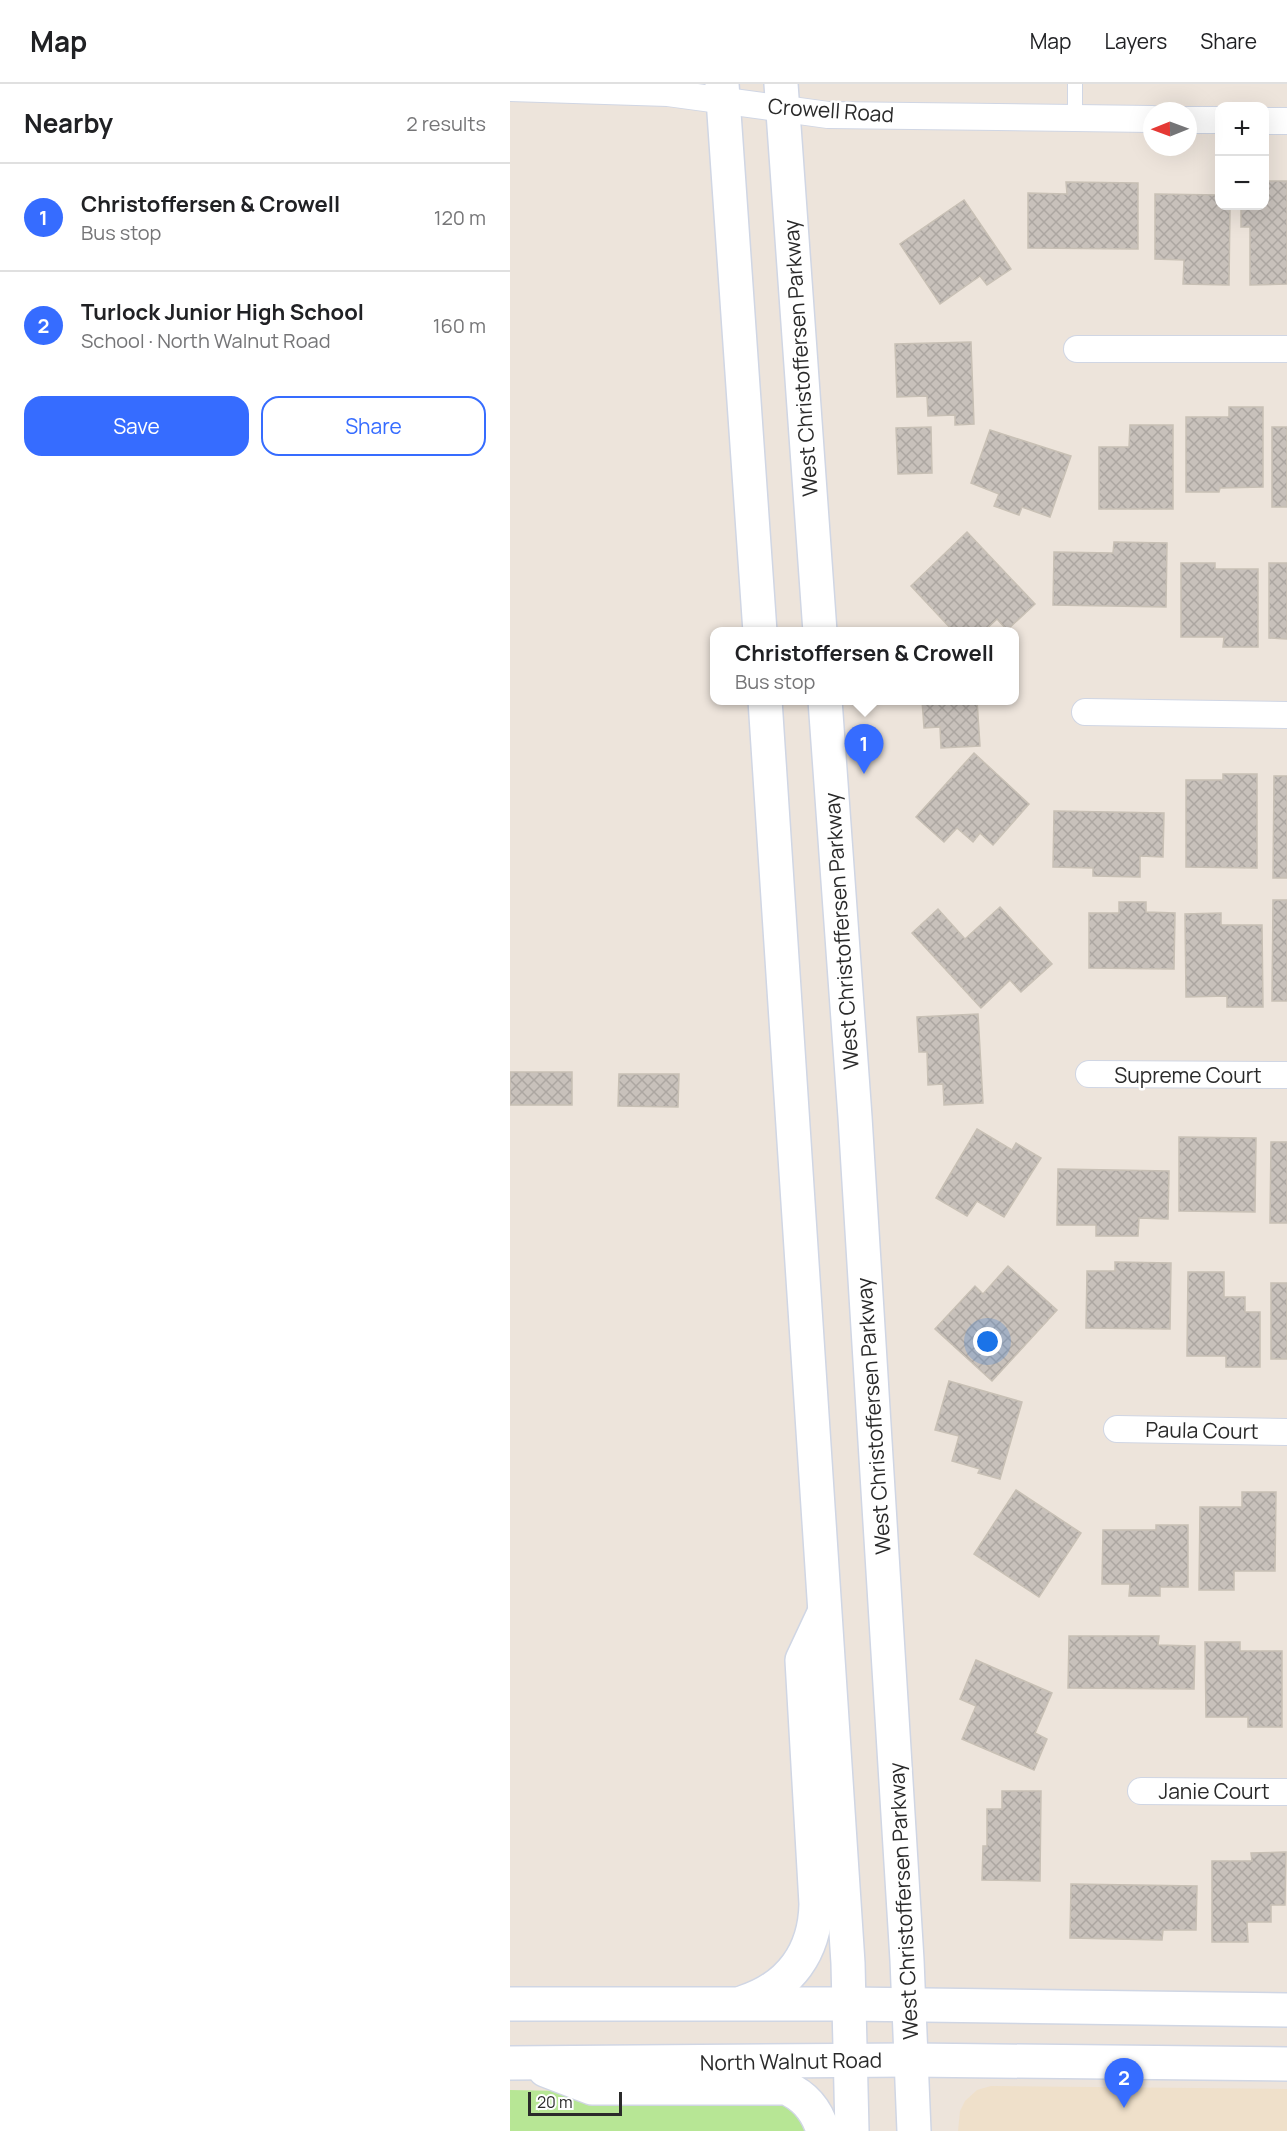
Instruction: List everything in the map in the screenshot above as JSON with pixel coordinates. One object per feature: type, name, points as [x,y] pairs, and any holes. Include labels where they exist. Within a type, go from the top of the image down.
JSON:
[{"type":"street","name":"Crowell Road","points":[[510,88],[668,93],[723,92],[782,96],[828,115],[1143,119]]},
{"type":"street","points":[[723,92],[760,627]]},
{"type":"street","name":"West Christoffersen Parkway","points":[[782,96],[820,627]]},
{"type":"street","points":[[1197,120],[1215,120]]},
{"type":"street","points":[[1269,121],[1287,121]]},
{"type":"street","points":[[1077,349],[1287,349]]},
{"type":"street","points":[[765,705],[849,2004],[852,2131]]},
{"type":"street","name":"West Christoffersen Parkway","points":[[825,705],[854,1105],[909,2005],[914,2131]]},
{"type":"street","points":[[1085,712],[1287,715]]},
{"type":"street","name":"Supreme Court","points":[[1089,1074],[1287,1075]]},
{"type":"street","name":"Paula Court","points":[[1117,1429],[1287,1432]]},
{"type":"street","points":[[733,2005],[758,1997],[787,1978],[807,1952],[815,1928],[816,1904],[802,1660],[824,1613]]},
{"type":"street","name":"Janie Court","points":[[1141,1791],[1287,1792]]},
{"type":"street","points":[[510,2004],[849,2004],[1287,2010]]},
{"type":"street","name":"North Walnut Road","points":[[520,2063],[912,2060],[1287,2064]]},
{"type":"street","points":[[520,2063],[592,2088],[786,2088],[798,2093],[809,2104],[823,2131]]},
{"type":"lane","points":[[1075,84],[1075,118]]},
{"type":"shaded area","points":[[991,2086],[1287,2089],[1287,2131],[958,2131],[960,2111],[965,2101],[977,2090]]},
{"type":"green space","points":[[510,2090],[772,2095],[787,2100],[811,2131],[510,2131]]},
{"type":"building","points":[[1269,181],[1287,181],[1287,284],[1250,285],[1250,227],[1241,227],[1241,210],[1269,210]]},
{"type":"building","points":[[1066,182],[1138,183],[1138,249],[1028,248],[1028,193],[1067,194]]},
{"type":"building","points":[[1155,194],[1215,195],[1215,210],[1230,210],[1229,285],[1183,284],[1184,260],[1155,259]]},
{"type":"building","points":[[964,200],[1011,269],[987,285],[980,276],[940,304],[900,244]]},
{"type":"building","points":[[971,342],[974,424],[955,425],[955,415],[928,416],[927,396],[897,397],[895,344]]},
{"type":"building","points":[[1229,407],[1263,407],[1263,487],[1220,488],[1219,492],[1186,492],[1186,417],[1229,417]]},
{"type":"building","points":[[1130,425],[1173,425],[1173,509],[1099,509],[1099,447],[1129,447]]},
{"type":"building","points":[[931,427],[932,473],[898,474],[896,428]]},
{"type":"building","points":[[1272,427],[1287,427],[1287,507],[1272,507]]},
{"type":"building","points":[[990,430],[1071,456],[1050,517],[1022,507],[1019,515],[994,506],[999,494],[971,483]]},
{"type":"building","points":[[967,532],[1035,604],[1010,627],[1004,627],[997,619],[988,627],[949,627],[911,586]]},
{"type":"building","points":[[1114,542],[1167,543],[1166,607],[1053,605],[1054,552],[1113,553]]},
{"type":"building","points":[[1181,563],[1215,563],[1215,569],[1258,569],[1258,647],[1223,647],[1224,637],[1181,637]]},
{"type":"building","points":[[1269,563],[1287,563],[1287,639],[1269,638]]},
{"type":"building","points":[[922,705],[977,705],[980,746],[941,748],[940,727],[924,728]]},
{"type":"building","points":[[974,753],[1029,804],[993,845],[980,833],[973,842],[957,828],[944,842],[916,817]]},
{"type":"building","points":[[1223,774],[1257,774],[1257,868],[1186,867],[1186,780],[1223,780]]},
{"type":"building","points":[[1274,776],[1287,776],[1287,878],[1273,878]]},
{"type":"building","points":[[1054,811],[1164,813],[1163,857],[1140,856],[1140,877],[1093,876],[1093,868],[1053,867]]},
{"type":"building","points":[[1273,900],[1287,900],[1287,1001],[1272,1001]]},
{"type":"building","points":[[1119,902],[1146,902],[1146,912],[1175,913],[1174,969],[1089,968],[1089,913],[1119,913]]},
{"type":"building","points":[[1000,907],[1052,964],[1021,992],[1010,980],[981,1008],[912,933],[938,909],[965,939]]},
{"type":"building","points":[[1221,913],[1221,925],[1262,925],[1263,1007],[1227,1007],[1227,996],[1186,997],[1185,914]]},
{"type":"building","points":[[978,1014],[983,1103],[944,1105],[943,1084],[928,1085],[927,1052],[919,1052],[917,1017]]},
{"type":"building","points":[[510,1072],[572,1072],[572,1105],[510,1105]]},
{"type":"building","points":[[619,1074],[679,1074],[678,1107],[618,1106]]},
{"type":"building","points":[[977,1129],[1012,1150],[1016,1143],[1041,1158],[1004,1217],[977,1201],[967,1216],[936,1198]]},
{"type":"building","points":[[1179,1137],[1256,1138],[1255,1212],[1179,1211]]},
{"type":"building","points":[[1271,1142],[1287,1142],[1287,1223],[1270,1223]]},
{"type":"building","points":[[1058,1169],[1169,1171],[1168,1219],[1139,1218],[1138,1236],[1096,1236],[1096,1225],[1057,1225]]},
{"type":"building","points":[[1115,1262],[1171,1263],[1170,1329],[1086,1328],[1087,1271],[1115,1271]]},
{"type":"building","points":[[1008,1266],[1057,1310],[992,1381],[935,1329],[975,1286],[983,1294]]},
{"type":"building","points":[[1188,1272],[1224,1272],[1224,1297],[1245,1297],[1245,1312],[1260,1312],[1260,1367],[1226,1367],[1226,1356],[1187,1356]]},
{"type":"building","points":[[1271,1283],[1287,1283],[1287,1359],[1271,1359]]},
{"type":"building","points":[[949,1381],[1022,1402],[1000,1479],[978,1473],[980,1469],[952,1461],[959,1436],[935,1430]]},
{"type":"building","points":[[1016,1490],[1081,1533],[1039,1597],[974,1554]]},
{"type":"building","points":[[1242,1492],[1276,1492],[1275,1571],[1234,1571],[1234,1590],[1199,1590],[1200,1507],[1242,1507]]},
{"type":"building","points":[[1156,1525],[1188,1525],[1188,1587],[1160,1587],[1160,1596],[1129,1596],[1130,1584],[1102,1584],[1103,1530],[1156,1530]]},
{"type":"building","points":[[1069,1636],[1159,1636],[1158,1645],[1195,1646],[1194,1689],[1068,1688]]},
{"type":"building","points":[[1205,1642],[1240,1642],[1240,1651],[1282,1651],[1282,1727],[1248,1727],[1248,1717],[1206,1717]]},
{"type":"building","points":[[976,1660],[1052,1693],[1035,1733],[1047,1739],[1034,1770],[962,1739],[976,1706],[960,1699]]},
{"type":"building","points":[[1002,1791],[1041,1791],[1040,1881],[982,1880],[983,1846],[987,1846],[987,1809],[1002,1809]]},
{"type":"building","points":[[1286,1852],[1285,1905],[1271,1905],[1271,1922],[1247,1922],[1248,1942],[1212,1942],[1212,1861],[1252,1861],[1251,1853]]},
{"type":"building","points":[[1071,1884],[1197,1886],[1196,1930],[1163,1930],[1162,1940],[1070,1938]]},
{"type":"place","name":"Christoffersen & Crowell","points":[[864,774]]},
{"type":"place","name":"Turlock Junior High School","points":[[1124,2108]]}]
